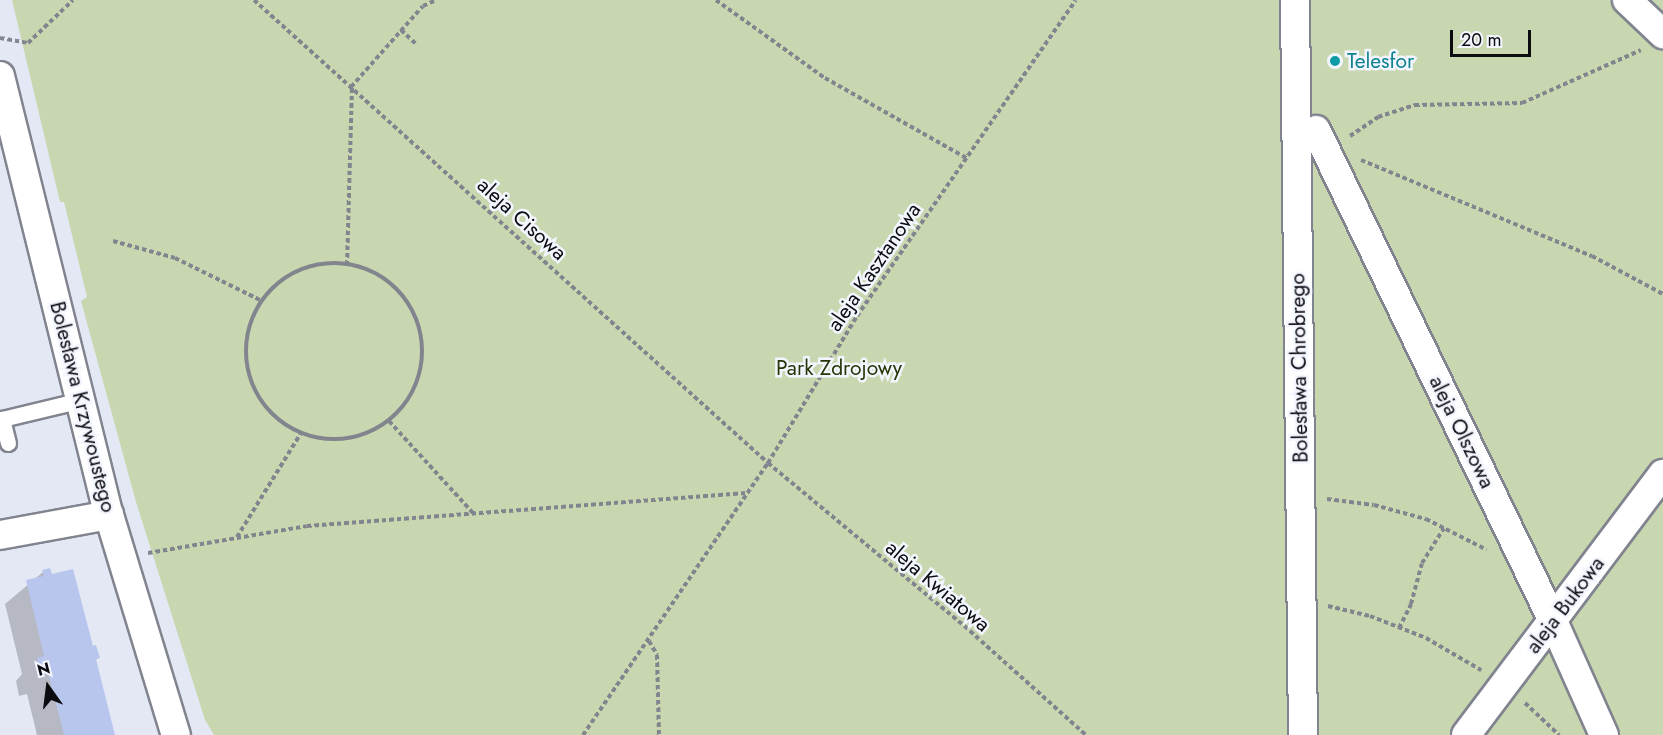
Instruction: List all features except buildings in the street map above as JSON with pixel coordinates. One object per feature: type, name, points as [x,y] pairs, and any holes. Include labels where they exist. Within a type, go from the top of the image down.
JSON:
[{"type":"street","name":"Bolesława Chrobrego","points":[[1295,0],[1303,735]]},
{"type":"street","points":[[1627,0],[1655,41]]},
{"type":"street","name":"Bolesława Krzywoustego","points":[[0,76],[109,515],[176,735]]},
{"type":"street","name":"aleja Olszowa","points":[[1325,143],[1553,621],[1604,735]]},
{"type":"street","name":"aleja Bukowa","points":[[1466,735],[1663,474]]},
{"type":"street","points":[[0,535],[109,515]]},
{"type":"lane","points":[[8,443],[2,419],[81,400]]},
{"type":"path","points":[[0,38],[28,43],[73,0]]},
{"type":"path","name":"aleja Cisowa","points":[[254,0],[768,463]]},
{"type":"path","points":[[347,265],[351,87],[423,6],[436,0]]},
{"type":"path","points":[[716,0],[825,78],[968,159]]},
{"type":"path","name":"aleja Kasztanowa","points":[[584,735],[768,463],[857,316],[968,159],[1076,0]]},
{"type":"path","points":[[401,30],[417,44]]},
{"type":"path","points":[[1325,143],[1378,117],[1415,105],[1521,103],[1655,41]]},
{"type":"path","points":[[1325,143],[1592,256],[1663,294]]},
{"type":"path","points":[[113,241],[175,258],[262,302]]},
{"type":"path","points":[[335,263],[384,277],[406,298],[419,326],[423,356],[416,386],[389,421],[362,435],[331,439],[301,433],[275,417],[256,393],[247,366],[248,336],[262,302],[278,283],[304,268],[335,263]]},
{"type":"path","points":[[389,421],[473,514]]},
{"type":"path","points":[[237,538],[301,433]]},
{"type":"path","name":"aleja Kwiatowa","points":[[768,463],[970,631],[1086,735]]},
{"type":"path","points":[[121,557],[307,526],[747,493]]},
{"type":"path","points":[[1320,498],[1374,505],[1426,519],[1530,574]]},
{"type":"path","points":[[1399,628],[1411,604],[1422,563],[1444,528]]},
{"type":"path","points":[[1322,605],[1370,616],[1466,660],[1504,685],[1559,735]]},
{"type":"path","points":[[649,641],[657,655],[659,735]]},
{"type":"green space","name":"Park Zdrojowy","points":[[12,0],[1663,0],[1663,735],[214,735],[205,720],[136,502],[81,301],[87,297],[64,202],[60,202]]},
{"type":"place","name":"Telesfor","points":[[1335,61]]}]
